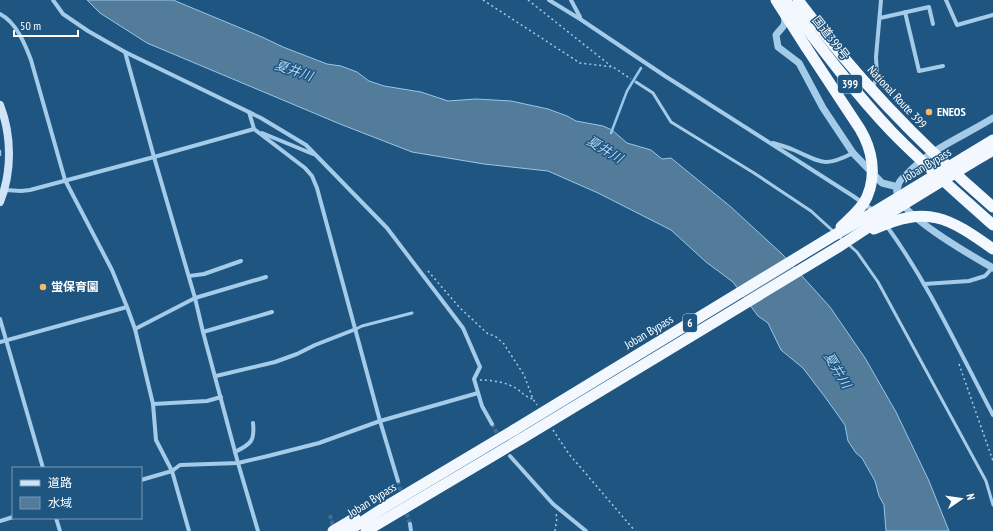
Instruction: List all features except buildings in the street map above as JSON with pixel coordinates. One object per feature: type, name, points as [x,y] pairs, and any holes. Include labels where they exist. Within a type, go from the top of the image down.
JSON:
[{"type":"highway","name":"6","points":[[776,0],[866,140],[872,166],[872,181],[867,198],[857,211],[830,237]]},
{"type":"highway","name":"国道399号","points":[[786,0],[834,65],[892,132],[922,162],[993,225]]},
{"type":"highway","name":"National Route 399","points":[[798,0],[871,90],[961,180]]},
{"type":"highway","name":"6","points":[[840,246],[968,160],[993,140]]},
{"type":"highway","name":"6","points":[[968,160],[993,150]]},
{"type":"highway","name":"Joban Bypass","points":[[348,531],[401,497],[514,430],[830,237],[968,160]]},
{"type":"highway","points":[[961,180],[993,203]]},
{"type":"highway","points":[[961,180],[993,207]]},
{"type":"highway","points":[[840,246],[896,220],[911,216],[924,216],[935,217],[960,227],[993,248]]},
{"type":"highway","name":"Joban Bypass","points":[[366,531],[840,246]]},
{"type":"highway","points":[[333,531],[372,508],[401,497]]},
{"type":"main road","points":[[0,105],[6,128],[10,154],[5,190],[0,202]]},
{"type":"street","points":[[53,0],[63,14],[88,32],[125,52],[261,118],[306,145],[387,228],[463,328],[480,368],[474,379],[482,406],[492,424]]},
{"type":"street","points":[[549,0],[853,196],[880,217],[924,284],[993,415]]},
{"type":"street","points":[[571,0],[580,19]]},
{"type":"street","points":[[871,90],[877,78],[876,57],[881,0]]},
{"type":"street","points":[[946,0],[957,25],[993,15]]},
{"type":"street","points":[[880,18],[929,7],[933,24]]},
{"type":"street","points":[[784,11],[786,22],[776,35],[778,47],[799,63],[824,108],[853,153],[882,183],[898,187]]},
{"type":"street","points":[[905,12],[919,71],[943,66]]},
{"type":"street","points":[[0,14],[6,18],[26,48],[31,60],[65,180],[112,270],[127,307],[135,329],[153,404],[156,440],[172,471],[189,531]]},
{"type":"street","points":[[783,27],[795,31]]},
{"type":"street","points":[[125,52],[189,276],[235,452],[258,531]]},
{"type":"street","points":[[249,112],[254,128],[297,161],[312,176],[319,195],[380,421],[398,481]]},
{"type":"street","points":[[924,284],[969,281],[985,276],[993,267],[971,256],[924,224],[901,202],[896,192],[899,182],[913,167],[993,118]]},
{"type":"street","points":[[5,190],[30,190],[154,157],[254,128]]},
{"type":"street","points":[[259,133],[268,135],[316,156]]},
{"type":"street","points":[[767,141],[794,150],[809,158],[824,162],[840,160],[853,153]]},
{"type":"street","points":[[189,276],[204,274],[241,261]]},
{"type":"street","points":[[135,329],[195,298],[266,277]]},
{"type":"street","points":[[0,342],[127,307]]},
{"type":"street","points":[[203,332],[272,312]]},
{"type":"street","points":[[0,319],[43,467]]},
{"type":"street","points":[[216,376],[275,362],[356,329]]},
{"type":"street","points":[[142,480],[172,471],[180,465],[238,463],[319,443],[380,421],[478,393]]},
{"type":"street","points":[[153,404],[207,401],[221,397]]},
{"type":"street","points":[[235,452],[250,443],[253,438],[253,423]]},
{"type":"street","points":[[510,456],[554,504],[586,531]]},
{"type":"street","points":[[0,521],[12,517]]},
{"type":"street","points":[[56,519],[60,531]]},
{"type":"street","points":[[410,524],[412,531]]},
{"type":"lane","points":[[636,82],[653,93],[671,122],[754,173],[811,211],[857,252],[878,282],[986,481],[993,506]]},
{"type":"lane","points":[[356,329],[412,312]]},
{"type":"path","points":[[483,0],[580,63],[613,67]]},
{"type":"path","points":[[528,0],[613,67],[630,78]]},
{"type":"path","points":[[426,269],[459,307],[488,334],[495,336],[504,344],[524,375],[533,399],[526,397],[516,388],[499,382],[474,379]]},
{"type":"path","points":[[957,358],[993,461]]},
{"type":"path","points":[[569,454],[635,531]]},
{"type":"path","points":[[554,504],[556,518],[555,531]]},
{"type":"water","name":"夏井川","points":[[87,0],[173,0],[283,47],[327,64],[341,66],[357,72],[369,81],[384,86],[421,92],[448,101],[476,99],[511,101],[548,109],[576,121],[603,126],[612,130],[627,143],[651,150],[662,159],[671,158],[731,207],[782,254],[830,307],[865,358],[896,412],[929,481],[949,531],[886,531],[884,505],[879,496],[875,481],[862,458],[856,453],[848,441],[845,425],[825,397],[803,368],[781,350],[768,323],[758,316],[733,282],[706,262],[671,230],[598,193],[548,171],[484,164],[412,152],[340,124],[147,43],[100,13]]},
{"type":"waterway","points":[[611,133],[627,91],[641,68]]},
{"type":"tunnel","points":[[492,424],[499,437]]},
{"type":"tunnel","points":[[398,481],[402,496]]},
{"type":"tunnel","points":[[405,508],[410,524]]},
{"type":"tunnel","points":[[330,515],[334,530]]},
{"type":"place","name":"ENEOS","points":[[929,112]]},
{"type":"place","name":"蛍保育園","points":[[43,287]]}]
